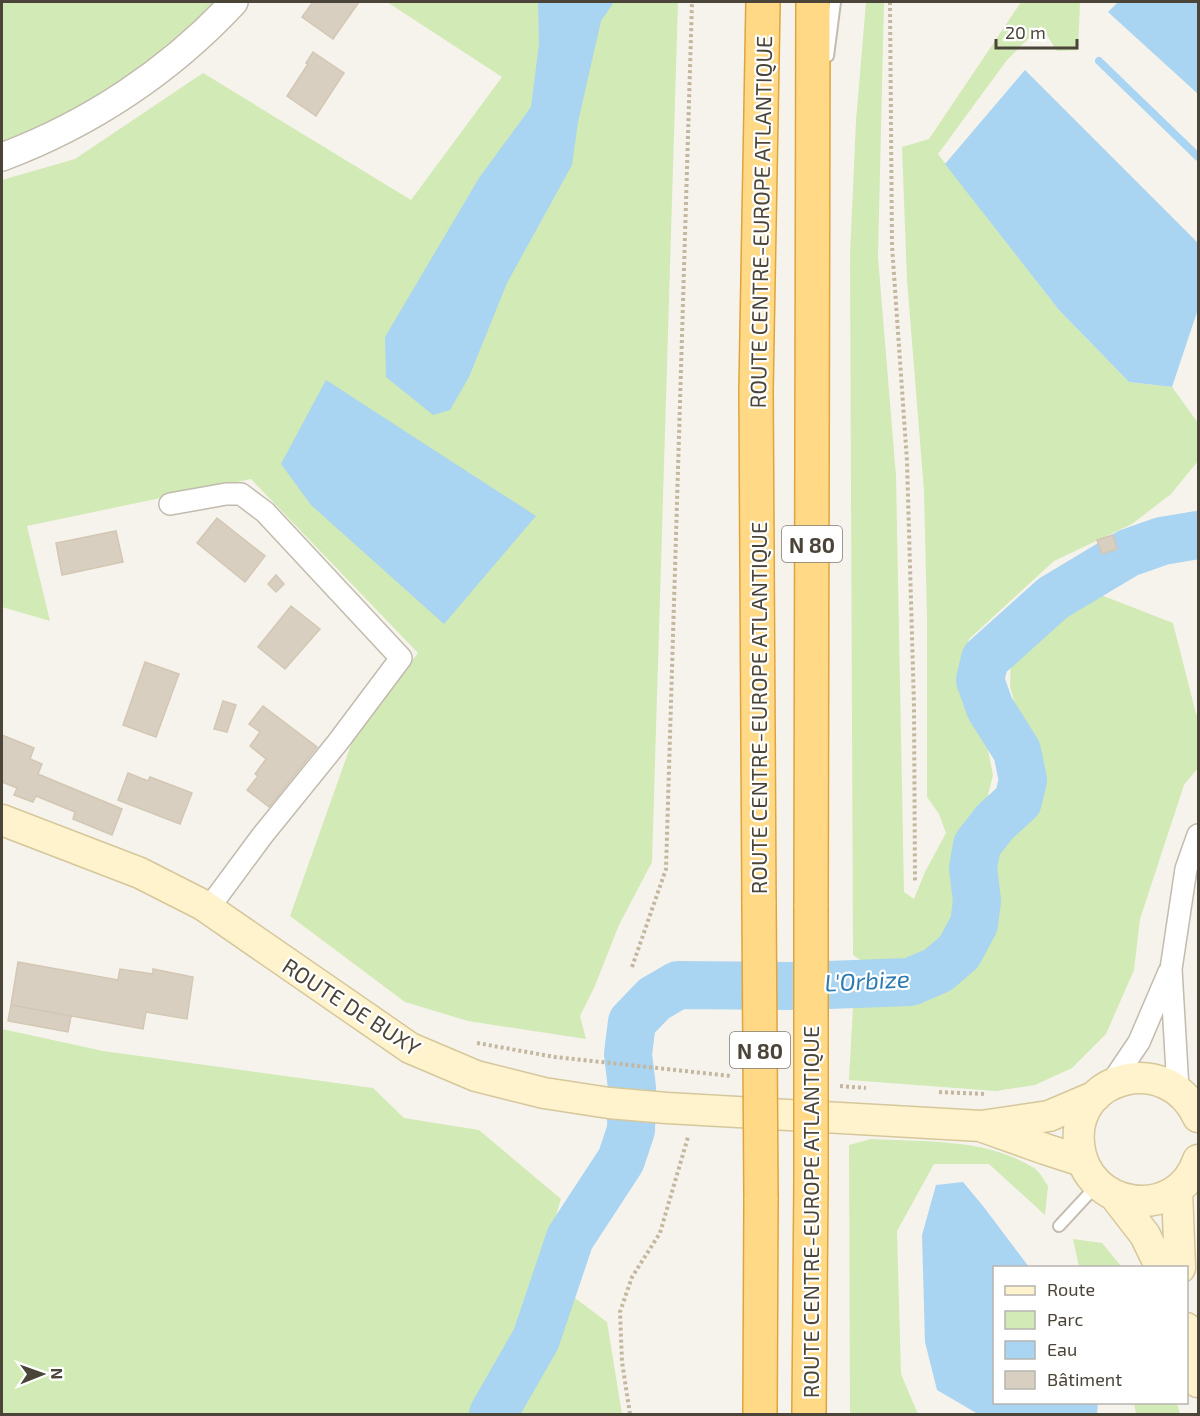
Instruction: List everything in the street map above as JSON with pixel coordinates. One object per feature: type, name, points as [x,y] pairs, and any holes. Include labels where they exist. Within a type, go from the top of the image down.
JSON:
[{"type":"highway","name":"ROUTE CENTRE-EUROPE ATLANTIQUE","points":[[760,1414],[761,1198],[756,390],[763,2]]},
{"type":"highway","name":"ROUTE CENTRE-EUROPE ATLANTIQUE","points":[[809,1414],[813,2]]},
{"type":"main road","name":"ROUTE DE BUXY","points":[[2,820],[140,873],[208,909],[410,1048],[476,1076],[544,1093],[609,1103],[981,1126]]},
{"type":"main road","points":[[981,1126],[1049,1116],[1127,1078],[1145,1077],[1162,1081],[1192,1105]]},
{"type":"main road","points":[[1103,1090],[1085,1110],[1078,1144],[1098,1180],[1145,1235],[1160,1266]]},
{"type":"main road","points":[[981,1126],[1045,1149],[1130,1201],[1162,1198],[1177,1190],[1198,1164]]},
{"type":"main road","points":[[1177,1190],[1180,1266]]},
{"type":"main road","points":[[1188,1337],[1198,1382]]},
{"type":"street","points":[[2,157],[36,144],[100,111],[165,67],[234,2]]},
{"type":"street","points":[[170,504],[226,494],[241,494],[265,512],[401,658],[208,909]]},
{"type":"street","points":[[1103,1090],[1139,1042],[1171,969],[1186,869],[1198,835]]},
{"type":"street","points":[[1171,969],[1192,1105]]},
{"type":"lane","points":[[812,182],[835,2]]},
{"type":"lane","points":[[1059,1226],[1098,1180]]},
{"type":"path","points":[[632,967],[666,869],[692,2]]},
{"type":"path","points":[[890,2],[892,246],[907,461],[914,705],[915,883]]},
{"type":"path","points":[[467,1039],[477,1043],[555,1057],[742,1077]]},
{"type":"path","points":[[834,1086],[868,1088]]},
{"type":"path","points":[[938,1092],[997,1094]]},
{"type":"path","points":[[630,1414],[622,1362],[620,1312],[632,1277],[660,1233],[681,1109]]},
{"type":"green space","points":[[2,2],[226,2],[149,73],[2,152]]},
{"type":"green space","points":[[387,2],[678,2],[652,862],[619,925],[594,988],[580,1016],[586,1039],[468,1021],[405,1002],[290,916],[353,739],[418,653],[251,479],[27,526],[50,621],[2,607],[2,180],[75,159],[203,73],[411,200],[502,77]]},
{"type":"green space","points":[[866,2],[884,2],[878,257],[896,476],[904,892],[914,899],[925,872],[946,833],[939,814],[927,797],[924,491],[907,280],[902,147],[929,139],[1021,2],[1080,2],[1078,50],[1057,51],[1041,26],[1007,60],[938,154],[1059,310],[1129,382],[1172,387],[1198,423],[1198,461],[1171,494],[1132,524],[1054,561],[969,639],[962,671],[967,699],[984,730],[993,775],[986,803],[961,856],[960,914],[957,932],[940,954],[914,967],[875,970],[853,955],[850,255],[856,121]]},
{"type":"green space","points":[[1101,595],[1173,623],[1198,715],[1198,768],[1184,785],[1140,919],[1134,970],[1106,1034],[1072,1068],[1035,1085],[996,1091],[849,1080],[853,1007],[947,988],[974,965],[983,946],[988,910],[987,873],[998,848],[1032,811],[1038,777],[1033,746],[1019,719],[1010,686],[1011,654],[1040,628],[1065,612]]},
{"type":"green space","points":[[2,1029],[103,1051],[373,1088],[404,1118],[479,1130],[561,1199],[527,1310],[475,1414],[2,1414]]},
{"type":"green space","points":[[871,1139],[955,1143],[996,1151],[1034,1168],[1048,1186],[1045,1215],[989,1164],[934,1164],[897,1231],[901,1374],[917,1412],[920,1414],[850,1414],[849,1145]]},
{"type":"green space","points":[[1073,1239],[1102,1243],[1121,1266],[1079,1266]]},
{"type":"green space","points":[[575,1298],[607,1322],[622,1414],[507,1414],[560,1328]]},
{"type":"green space","points":[[1134,1404],[1177,1404],[1180,1414],[1136,1414]]},
{"type":"water","points":[[538,2],[614,2],[601,21],[578,122],[572,165],[507,283],[469,377],[450,410],[433,415],[386,377],[385,337],[479,178],[531,107],[539,44]]},
{"type":"water","points":[[1118,2],[1198,2],[1198,94],[1108,12]]},
{"type":"water","points":[[1025,70],[1198,243],[1198,309],[1172,387],[1129,382],[1059,310],[945,164]]},
{"type":"water","points":[[326,380],[536,516],[444,624],[311,505],[281,464]]},
{"type":"water","points":[[963,1182],[1028,1266],[993,1266],[993,1404],[1098,1404],[1097,1414],[978,1414],[937,1390],[925,1342],[922,1235],[936,1185]]},
{"type":"building","points":[[313,2],[359,2],[333,39],[302,17]]},
{"type":"building","points":[[313,52],[344,73],[316,116],[287,96],[308,64],[306,63]]},
{"type":"building","points":[[217,518],[265,556],[245,582],[197,543]]},
{"type":"building","points":[[116,531],[123,562],[62,575],[56,543]]},
{"type":"building","points":[[1113,535],[1117,549],[1102,554],[1097,540]]},
{"type":"building","points":[[276,575],[284,584],[276,592],[268,584]]},
{"type":"building","points":[[291,606],[320,629],[285,669],[258,647]]},
{"type":"building","points":[[145,662],[179,674],[156,737],[123,725]]},
{"type":"building","points":[[223,701],[236,705],[227,732],[214,729]]},
{"type":"building","points":[[263,706],[317,747],[269,807],[247,790],[258,776],[255,774],[266,759],[250,746],[260,732],[249,724]]},
{"type":"building","points":[[2,735],[34,748],[30,759],[42,764],[38,774],[122,809],[112,835],[73,819],[75,812],[36,796],[33,802],[14,795],[17,788],[2,782]]},
{"type":"building","points":[[128,773],[148,781],[150,777],[192,793],[180,824],[118,800]]},
{"type":"building","points":[[18,962],[118,980],[120,969],[153,974],[153,969],[193,977],[187,1019],[146,1012],[143,1029],[11,1005]]},
{"type":"building","points":[[11,1005],[71,1016],[68,1032],[8,1021]]},
{"type":"waterway","points":[[1099,61],[1198,157]]},
{"type":"waterway","name":"L'Orbize","points":[[493,1414],[536,1339],[570,1238],[621,1160],[631,1130],[632,1088],[628,1054],[632,1022],[654,999],[678,985],[800,986],[910,982],[938,970],[959,952],[974,924],[977,901],[973,868],[977,845],[995,822],[1018,801],[1023,780],[1017,751],[990,708],[980,680],[985,659],[1053,598],[1128,553],[1162,541],[1198,535]]}]
